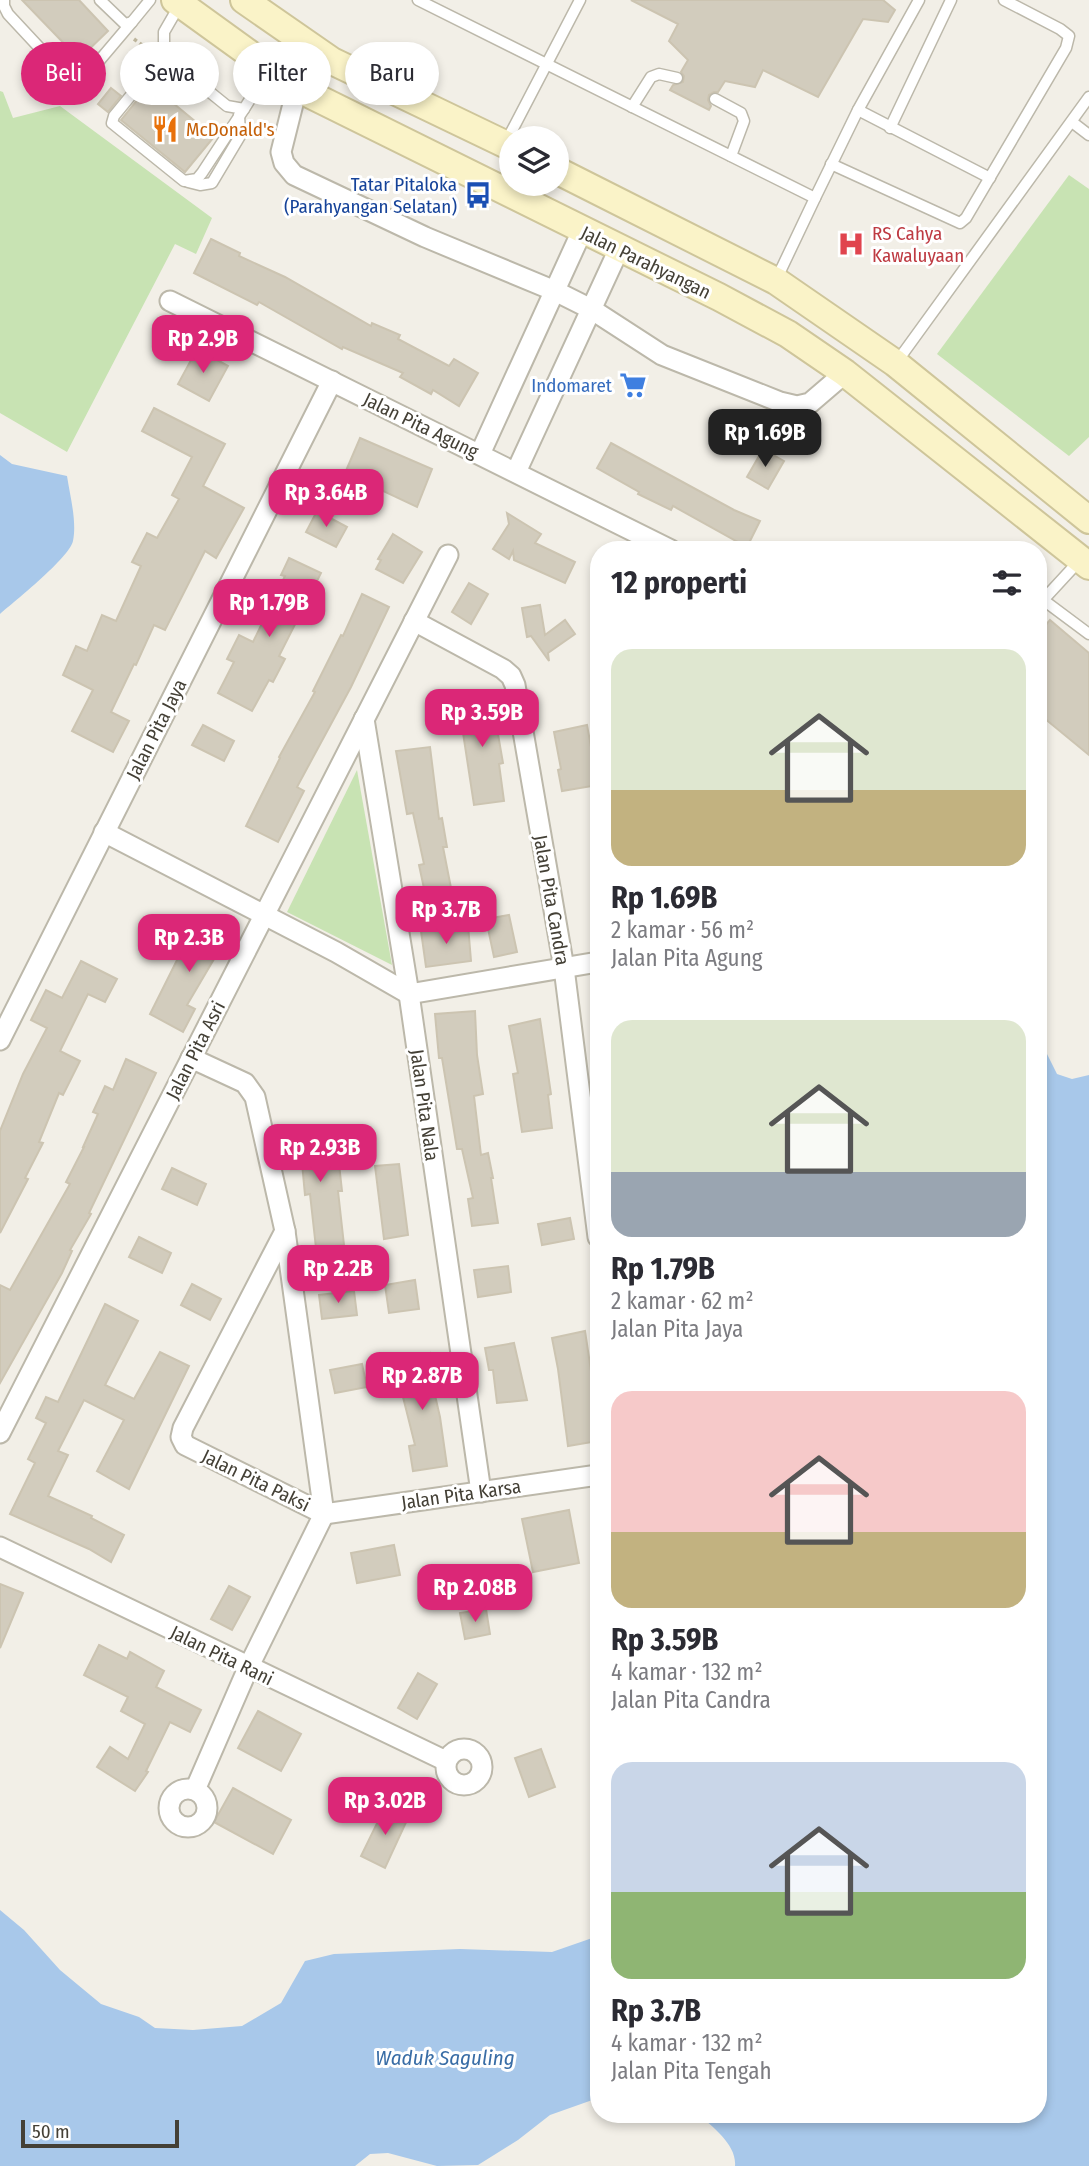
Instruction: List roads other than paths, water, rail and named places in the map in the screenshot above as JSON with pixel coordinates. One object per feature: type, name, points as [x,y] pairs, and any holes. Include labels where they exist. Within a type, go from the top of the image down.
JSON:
[{"type":"main road","name":"Jalan Parahyangan","points":[[178,2],[233,42]]},
{"type":"main road","points":[[259,8],[332,61],[499,142]]},
{"type":"main road","name":"Jalan Parahyangan","points":[[331,105],[719,297],[788,334],[845,373],[1085,563]]},
{"type":"main road","points":[[569,177],[776,281],[895,363],[1089,520]]},
{"type":"main road","points":[[932,442],[956,414]]},
{"type":"street","points":[[293,105],[281,152],[284,163],[294,175],[425,237],[555,291],[591,309],[662,355],[797,406],[810,403],[845,373]]},
{"type":"street","points":[[480,454],[582,231]]},
{"type":"street","points":[[516,472],[619,249]]},
{"type":"street","name":"Jalan Pita Agung","points":[[170,301],[653,541]]},
{"type":"street","name":"Jalan Pita Jaya","points":[[0,1040],[332,381]]},
{"type":"street","name":"Jalan Pita Asri","points":[[0,1433],[447,555]]},
{"type":"street","name":"Jalan Pita Candra","points":[[414,621],[503,669],[511,676],[515,685],[564,968],[590,1174]]},
{"type":"street","name":"Jalan Pita Nala","points":[[364,719],[409,994],[481,1492]]},
{"type":"street","points":[[104,832],[264,914],[409,994],[590,963]]},
{"type":"street","name":"Jalan Pita Paksi","points":[[191,1058],[245,1083],[255,1097],[285,1231],[324,1514]]},
{"type":"street","name":"Jalan Pita Paksi","points":[[285,1231],[183,1428],[181,1437],[185,1445],[324,1514]]},
{"type":"street","name":"Jalan Pita Karsa","points":[[324,1514],[590,1476]]},
{"type":"street","points":[[195,1790],[248,1668],[324,1514]]},
{"type":"street","name":"Jalan Pita Rani","points":[[0,1547],[446,1761]]},
{"type":"lane","points":[[4,0],[8,14],[62,72],[71,77],[88,74],[150,0]]},
{"type":"lane","points":[[100,0],[122,23],[132,22]]},
{"type":"lane","points":[[418,0],[815,198]]},
{"type":"lane","points":[[517,126],[580,0]]},
{"type":"lane","points":[[776,281],[858,110],[919,0]]},
{"type":"lane","points":[[890,128],[951,0]]},
{"type":"lane","points":[[831,164],[960,223],[966,218],[1066,48],[1069,36],[1004,0]]},
{"type":"lane","points":[[164,42],[164,32],[178,2]]},
{"type":"lane","points":[[632,107],[651,77],[659,74],[677,78]]},
{"type":"lane","points":[[895,363],[1089,97]]},
{"type":"lane","points":[[715,99],[741,113],[744,121],[731,156]]},
{"type":"lane","points":[[219,100],[241,112]]},
{"type":"lane","points":[[123,105],[112,123],[184,181],[191,182],[202,173],[245,105]]},
{"type":"lane","points":[[858,110],[990,178]]},
{"type":"lane","points":[[1072,122],[1089,135]]},
{"type":"lane","points":[[1047,593],[1085,563]]},
{"type":"lane","points":[[1047,602],[1089,634]]},
{"type":"water","points":[[0,455],[12,464],[67,476],[74,525],[73,541],[62,558],[0,614]]},
{"type":"water","points":[[1047,1054],[1057,1074],[1072,1079],[1089,1075],[1089,2166],[735,2166],[732,2151],[708,2123],[1047,2123]]},
{"type":"water","name":"Waduk Saguling","points":[[0,1910],[24,1930],[60,1970],[101,2004],[139,2017],[155,2028],[193,2030],[242,2026],[281,2003],[305,1961],[334,1954],[460,1949],[552,1952],[590,1939],[590,2101],[550,2115],[518,2140],[478,2165],[437,2166],[388,2153],[370,2154],[355,2166],[0,2166]]},
{"type":"place","name":"McDonald's","points":[[165,129]]},
{"type":"place","name":"Tatar Pitaloka (Parahyangan Selatan)","points":[[478,195]]},
{"type":"place","name":"RS Cahya Kawaluyaan","points":[[851,244]]},
{"type":"place","name":"Indomaret","points":[[633,385]]}]
